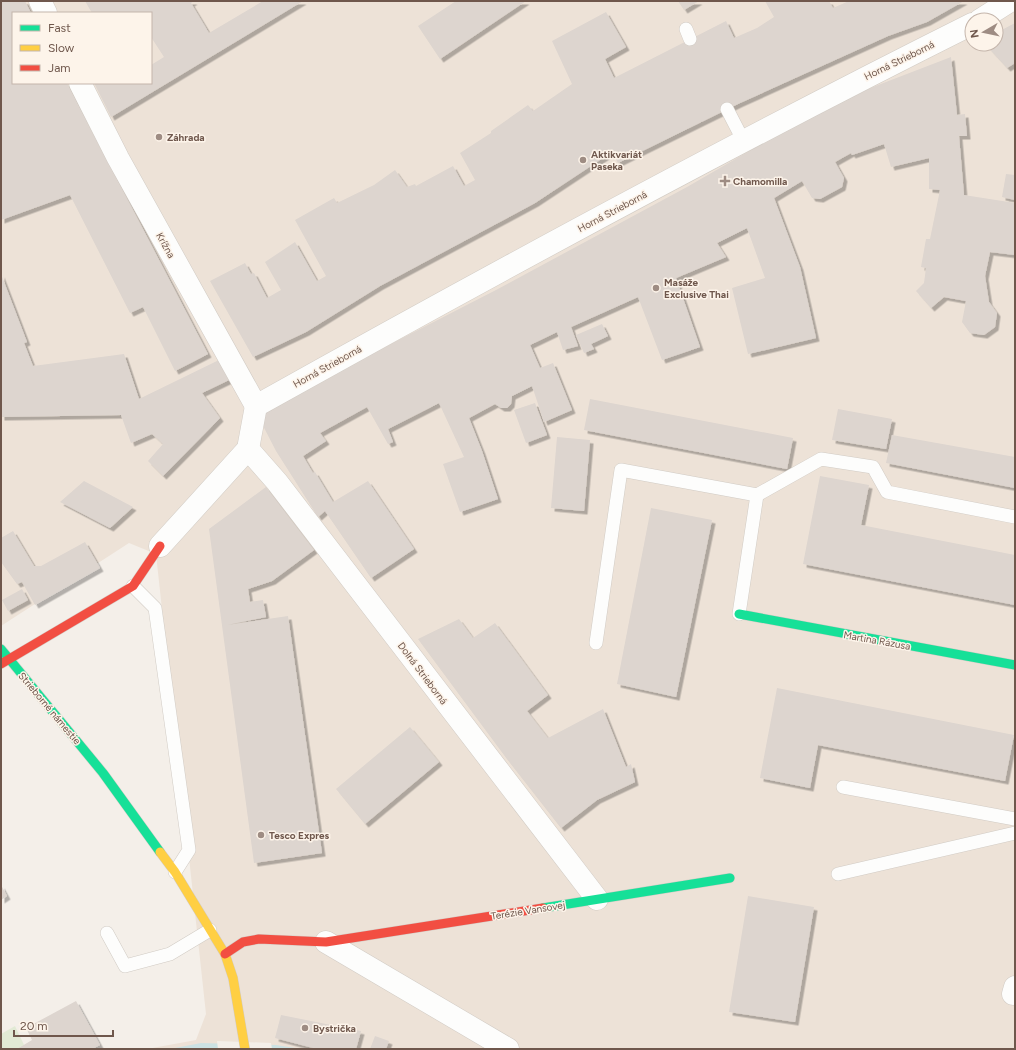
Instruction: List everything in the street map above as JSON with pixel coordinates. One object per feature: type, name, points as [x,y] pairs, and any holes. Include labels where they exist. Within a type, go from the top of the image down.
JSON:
[{"type":"street","points":[[40,1],[46,12]]},
{"type":"street","points":[[993,12],[1010,1]]},
{"type":"street","name":"Horná Strieborná","points":[[256,406],[451,296],[743,140],[964,28]]},
{"type":"street","name":"Krížna","points":[[81,84],[118,158],[256,406]]},
{"type":"street","points":[[1,664],[133,586],[160,546],[248,449],[256,406]]},
{"type":"street","name":"Dolná Strieborná","points":[[248,449],[277,482],[597,899]]},
{"type":"street","name":"Martina Rázusa","points":[[739,614],[1015,665]]},
{"type":"street","name":"Strieborné námestie","points":[[1,649],[103,773],[175,872],[225,954],[232,978],[243,1031],[245,1049]]},
{"type":"street","name":"Terézie Vansovej","points":[[225,954],[243,942],[259,939],[326,942],[730,878]]},
{"type":"street","name":"Terézie Vansovej","points":[[326,942],[508,1049]]},
{"type":"lane","points":[[727,109],[743,140]]},
{"type":"lane","points":[[596,644],[621,470],[757,495],[821,459],[873,467],[887,492],[1015,517]]},
{"type":"lane","points":[[739,614],[757,495]]},
{"type":"lane","points":[[133,586],[155,608],[189,850],[175,872]]},
{"type":"lane","points":[[843,787],[1015,820]]},
{"type":"lane","points":[[838,874],[1015,833]]},
{"type":"lane","points":[[107,933],[125,966],[170,954],[210,930]]},
{"type":"shaded area","points":[[1,1],[1015,1],[1015,1049],[147,1049],[196,1040],[206,1014],[156,554],[129,543],[1,626]]},
{"type":"shaded area","points":[[201,1043],[276,1045],[301,1049],[170,1049]]},
{"type":"green space","points":[[15,1026],[26,1049],[1,1049],[1,1034]]},
{"type":"pier","points":[[217,1041],[271,1043],[272,1049],[218,1049]]},
{"type":"building","points":[[1,1],[25,1],[30,12],[12,12],[12,84],[68,84],[208,354],[175,371],[143,307],[130,313],[70,195],[1,220]]},
{"type":"building","points":[[85,1],[194,1],[191,3],[209,33],[263,1],[303,1],[111,117],[94,84],[152,84],[152,64],[164,57],[152,39],[152,12],[91,12]]},
{"type":"building","points":[[456,1],[526,1],[440,59],[418,26]]},
{"type":"building","points":[[678,1],[699,1],[684,10]]},
{"type":"building","points":[[765,1],[829,1],[833,8],[849,1],[964,1],[927,22],[888,36],[740,103],[618,163],[612,152],[535,203],[380,286],[306,332],[253,357],[210,281],[245,263],[251,274],[254,273],[267,298],[281,290],[265,262],[295,242],[317,281],[326,276],[295,220],[334,198],[337,203],[374,185],[395,170],[407,187],[415,184],[416,186],[453,166],[464,186],[475,180],[460,153],[491,133],[491,131],[528,105],[533,111],[572,84],[552,41],[606,12],[626,47],[605,59],[614,78],[726,21],[734,38],[757,28],[774,17]]},
{"type":"building","points":[[1015,23],[1015,63],[1007,68],[992,52],[1004,52],[1004,29]]},
{"type":"building","points":[[951,57],[957,115],[965,114],[967,136],[959,136],[964,195],[1015,203],[1015,255],[990,252],[985,276],[989,302],[997,313],[995,327],[984,335],[970,333],[962,322],[966,301],[944,297],[931,308],[916,291],[924,283],[926,268],[921,267],[926,239],[930,239],[940,190],[929,189],[929,158],[891,167],[884,144],[852,155],[851,153],[835,162],[844,178],[842,187],[820,199],[812,198],[802,181],[774,198],[800,267],[816,338],[748,354],[732,288],[765,278],[747,228],[717,243],[726,257],[676,278],[700,347],[662,360],[638,297],[571,327],[578,346],[563,350],[557,332],[530,345],[540,368],[553,363],[572,410],[544,422],[532,386],[512,396],[511,404],[507,408],[501,408],[495,404],[469,418],[498,499],[460,512],[443,464],[464,457],[439,403],[388,429],[393,442],[388,444],[367,407],[320,433],[326,441],[303,456],[313,473],[315,472],[333,502],[368,481],[414,549],[371,578],[325,511],[318,517],[276,451],[258,416],[344,368],[496,290],[687,187],[834,102]]},
{"type":"building","points":[[1006,174],[1015,175],[1015,200],[1002,197]]},
{"type":"building","points":[[1,274],[27,342],[24,343],[33,366],[124,354],[139,399],[219,360],[229,380],[202,393],[220,418],[163,476],[148,461],[163,444],[152,434],[131,443],[121,415],[1,417]]},
{"type":"building","points":[[602,324],[608,336],[591,344],[594,349],[584,353],[576,335]]},
{"type":"building","points":[[590,399],[793,438],[787,469],[584,430]]},
{"type":"building","points":[[535,403],[547,435],[526,443],[514,410]]},
{"type":"building","points":[[838,409],[892,419],[886,449],[832,440]]},
{"type":"building","points":[[892,435],[1015,457],[1015,488],[886,463]]},
{"type":"building","points":[[557,437],[590,440],[584,511],[551,508]]},
{"type":"building","points":[[820,476],[869,485],[861,525],[1015,555],[1015,605],[803,564]]},
{"type":"building","points":[[84,481],[133,507],[110,528],[60,502]]},
{"type":"building","points":[[266,487],[314,550],[272,581],[248,589],[250,602],[263,600],[266,617],[227,625],[288,616],[322,853],[254,863],[209,529]]},
{"type":"building","points":[[651,508],[712,520],[676,697],[617,684]]},
{"type":"building","points":[[13,531],[34,566],[41,566],[85,542],[100,568],[35,605],[22,582],[17,584],[1,562],[1,538]]},
{"type":"building","points":[[22,589],[28,600],[8,611],[2,600]]},
{"type":"building","points":[[459,619],[473,638],[495,623],[548,695],[527,711],[548,738],[603,709],[626,767],[631,764],[635,782],[597,800],[561,828],[507,759],[418,639]]},
{"type":"building","points":[[777,688],[1014,735],[1005,781],[818,745],[810,788],[760,778]]},
{"type":"building","points":[[410,727],[439,762],[365,824],[336,789]]},
{"type":"building","points":[[1,885],[7,896],[1,900]]},
{"type":"building","points":[[748,896],[814,907],[795,1022],[729,1012]]},
{"type":"building","points":[[76,1001],[100,1045],[92,1049],[17,1049],[32,1040],[26,1028]]},
{"type":"building","points":[[281,1015],[361,1031],[356,1049],[317,1049],[275,1038]]},
{"type":"building","points":[[375,1036],[389,1041],[386,1049],[370,1049]]},
{"type":"traffic: fast","points":[[739,614],[1015,665]]},
{"type":"traffic: fast","points":[[1,649],[103,773],[160,852]]},
{"type":"traffic: fast","points":[[543,908],[730,878]]},
{"type":"traffic: slow","points":[[160,852],[175,872],[225,954],[233,978],[245,1049]]},
{"type":"traffic: jam","points":[[1,664],[133,586],[160,546]]},
{"type":"traffic: jam","points":[[225,954],[243,942],[259,939],[326,942],[543,908]]},
{"type":"place","name":"Záhrada","points":[[159,137]]},
{"type":"place","name":"Aktikvariát Paseka","points":[[583,160]]},
{"type":"place","name":"Chamomilla","points":[[725,181]]},
{"type":"place","name":"Masáže Exclusive Thai","points":[[656,288]]},
{"type":"place","name":"Tesco Expres","points":[[261,835]]},
{"type":"place","name":"Bystrička","points":[[305,1028]]}]
